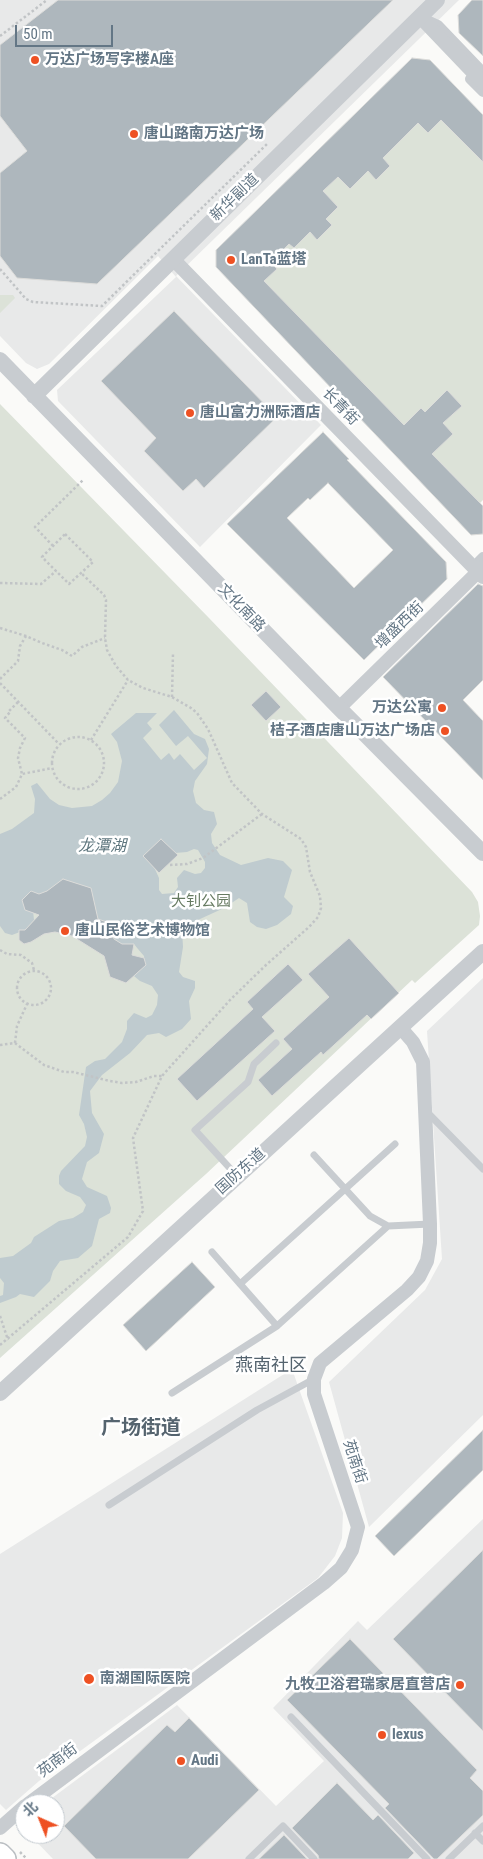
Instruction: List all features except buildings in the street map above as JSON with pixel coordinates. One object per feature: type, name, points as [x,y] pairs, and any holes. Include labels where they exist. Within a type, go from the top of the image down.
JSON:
[{"type":"main road","points":[[0,1854],[5,1859]]},
{"type":"street","name":"新华副道","points":[[34,396],[437,0]]},
{"type":"street","points":[[420,17],[438,25],[483,72]]},
{"type":"street","points":[[420,17],[483,83]]},
{"type":"street","points":[[420,17],[428,36],[483,92]]},
{"type":"street","name":"长青街","points":[[173,259],[482,571]]},
{"type":"street","name":"文化南路","points":[[0,360],[483,854]]},
{"type":"street","points":[[482,571],[479,562],[483,557]]},
{"type":"street","name":"增盛西街","points":[[339,708],[482,571]]},
{"type":"street","name":"国防东道","points":[[0,1393],[483,952]]},
{"type":"street","points":[[314,1379],[320,1363],[407,1290],[419,1276],[427,1261],[430,1243],[430,1224],[423,1062],[413,1042],[400,1027]]},
{"type":"street","name":"苑南街","points":[[41,1794],[324,1583],[341,1568],[352,1550],[358,1528],[314,1394],[314,1379]]},
{"type":"street","name":"苑南街","points":[[0,1828],[15,1815]]},
{"type":"lane","points":[[237,1176],[195,1130],[248,1082],[254,1064],[276,1044]]},
{"type":"lane","points":[[426,1110],[483,1170]]},
{"type":"lane","points":[[240,1284],[395,1144]]},
{"type":"lane","points":[[314,1155],[370,1216],[388,1226],[430,1224]]},
{"type":"lane","points":[[172,1393],[277,1326],[388,1226]]},
{"type":"lane","points":[[212,1252],[277,1326]]},
{"type":"lane","points":[[109,1504],[257,1410],[314,1379]]},
{"type":"lane","points":[[291,1717],[427,1859]]},
{"type":"lane","points":[[249,1859],[283,1826],[314,1859]]},
{"type":"lane","points":[[448,1859],[483,1826]]},
{"type":"lane","points":[[476,1833],[483,1841]]},
{"type":"path","points":[[0,36],[47,0]]},
{"type":"path","points":[[0,269],[16,290],[26,299],[33,302],[102,306],[273,139]]},
{"type":"path","points":[[53,546],[35,527],[83,480]]},
{"type":"path","points":[[65,534],[92,562],[69,584],[42,557],[53,546],[65,534]]},
{"type":"path","points":[[0,583],[40,584],[56,570]]},
{"type":"path","points":[[0,1345],[128,1237],[143,1211],[133,1138],[162,1076],[230,1000],[318,917],[321,908],[320,896],[310,872],[306,847],[301,839],[262,814],[232,783],[208,729],[197,713],[172,697],[143,688],[128,680],[111,658],[107,650],[105,638],[106,600],[104,595],[81,573]]},
{"type":"path","points":[[0,628],[62,650],[72,656],[82,647],[105,638]]},
{"type":"path","points":[[26,636],[20,646],[18,661],[0,681],[60,744]]},
{"type":"path","points":[[172,697],[173,653]]},
{"type":"path","points":[[91,740],[128,680]]},
{"type":"path","points":[[0,799],[16,787],[22,774],[18,758],[25,738],[5,718],[18,702]]},
{"type":"path","points":[[74,737],[91,740],[102,752],[104,768],[101,776],[90,787],[74,790],[66,787],[59,782],[52,768],[54,751],[66,739],[74,737]]},
{"type":"path","points":[[22,774],[52,768]]},
{"type":"path","points":[[170,865],[187,864],[203,858],[262,814]]},
{"type":"path","points":[[0,950],[7,954],[21,955],[32,963],[35,971]]},
{"type":"path","points":[[35,971],[45,974],[49,979],[52,989],[50,995],[43,1003],[32,1006],[27,1004],[18,996],[17,985],[24,975],[35,971]]},
{"type":"path","points":[[16,1043],[17,1026],[27,1004]]},
{"type":"path","points":[[0,1046],[16,1043],[44,1065],[64,1072],[74,1072],[110,1081],[122,1083],[136,1082],[154,1076],[162,1076]]},
{"type":"path","points":[[0,1316],[8,1340]]},
{"type":"shaded area","points":[[0,0],[459,0],[176,276],[321,425],[200,547],[58,401],[57,390],[176,277],[158,256],[49,364],[37,369],[26,363],[0,336]]},
{"type":"shaded area","points":[[483,978],[483,1415],[369,1527],[329,1382],[425,1290],[442,1259],[427,1031]]},
{"type":"shaded area","name":"南湖国际医院","points":[[292,1369],[343,1513],[342,1538],[335,1556],[318,1578],[39,1781],[24,1794],[15,1794],[15,1802],[6,1810],[0,1804],[0,1554]]},
{"type":"shaded area","points":[[483,1519],[483,1859],[53,1859],[39,1844],[65,1844],[65,1794],[57,1794],[177,1705],[276,1806],[324,1761],[273,1708],[358,1621],[367,1630]]},
{"type":"green space","points":[[419,97],[483,162],[483,500],[480,503],[247,265]]},
{"type":"green space","points":[[0,295],[13,295],[15,298],[0,313]]},
{"type":"green space","name":"大钊公园","points":[[0,404],[472,892],[478,902],[480,916],[479,925],[415,983],[412,980],[206,1174],[0,1358]]},
{"type":"water","name":"龙潭湖","points":[[174,710],[194,734],[205,739],[209,749],[207,764],[195,781],[193,791],[196,803],[204,810],[214,812],[217,824],[211,834],[212,843],[220,855],[241,865],[268,858],[283,861],[292,870],[284,897],[293,906],[291,914],[277,925],[266,929],[257,927],[250,922],[247,903],[239,898],[224,908],[187,925],[182,930],[183,947],[179,972],[183,977],[195,981],[195,988],[189,1001],[191,1019],[182,1029],[166,1037],[159,1033],[147,1035],[130,1053],[102,1075],[90,1091],[92,1113],[104,1134],[99,1153],[87,1162],[82,1179],[87,1187],[107,1196],[111,1208],[110,1213],[99,1219],[92,1246],[78,1258],[60,1261],[53,1271],[50,1281],[34,1297],[20,1294],[0,1303],[4,1283],[0,1278],[0,1258],[13,1256],[31,1243],[34,1237],[59,1221],[73,1218],[83,1212],[86,1205],[80,1197],[66,1191],[59,1184],[59,1176],[61,1171],[85,1146],[87,1137],[84,1124],[79,1115],[86,1067],[95,1061],[105,1059],[122,1042],[127,1029],[127,1021],[134,1013],[146,1018],[152,1015],[157,1005],[158,995],[152,986],[134,976],[145,965],[144,956],[134,944],[122,944],[114,939],[110,923],[98,919],[91,888],[63,879],[47,891],[39,894],[31,892],[34,920],[25,930],[12,935],[5,933],[0,926],[0,834],[12,829],[34,813],[35,799],[31,786],[37,783],[50,799],[59,805],[72,808],[92,806],[110,793],[118,782],[122,761],[117,742],[111,734],[136,713],[157,713],[147,723],[152,729],[143,738],[161,760],[169,753],[174,760],[180,754],[194,770],[207,758],[188,736],[176,746],[159,725]],"holes":[[[161,839],[175,853],[194,849],[198,850],[205,862],[205,868],[201,873],[195,874],[184,870],[177,878],[178,887],[174,893],[162,894],[159,890],[159,878],[154,867],[143,856]]]},
{"type":"place","name":"万达广场写字楼A座","points":[[35,60]]},
{"type":"place","name":"唐山路南万达广场","points":[[134,134]]},
{"type":"place","name":"LanTa蓝塔","points":[[231,260]]},
{"type":"place","name":"唐山富力洲际酒店","points":[[190,413]]},
{"type":"place","name":"万达公寓","points":[[442,708]]},
{"type":"place","name":"桔子酒店唐山万达广场店","points":[[445,731]]},
{"type":"place","name":"唐山民俗艺术博物馆","points":[[65,931]]},
{"type":"place","name":"南湖国际医院","points":[[89,1679]]},
{"type":"place","name":"九牧卫浴君瑞家居直营店","points":[[460,1685]]},
{"type":"place","name":"lexus","points":[[382,1735]]},
{"type":"place","name":"Audi","points":[[181,1761]]},
{"type":"district","name":"燕南社区","points":[[271,1366]]},
{"type":"district","name":"广场街道","points":[[141,1429]]}]
